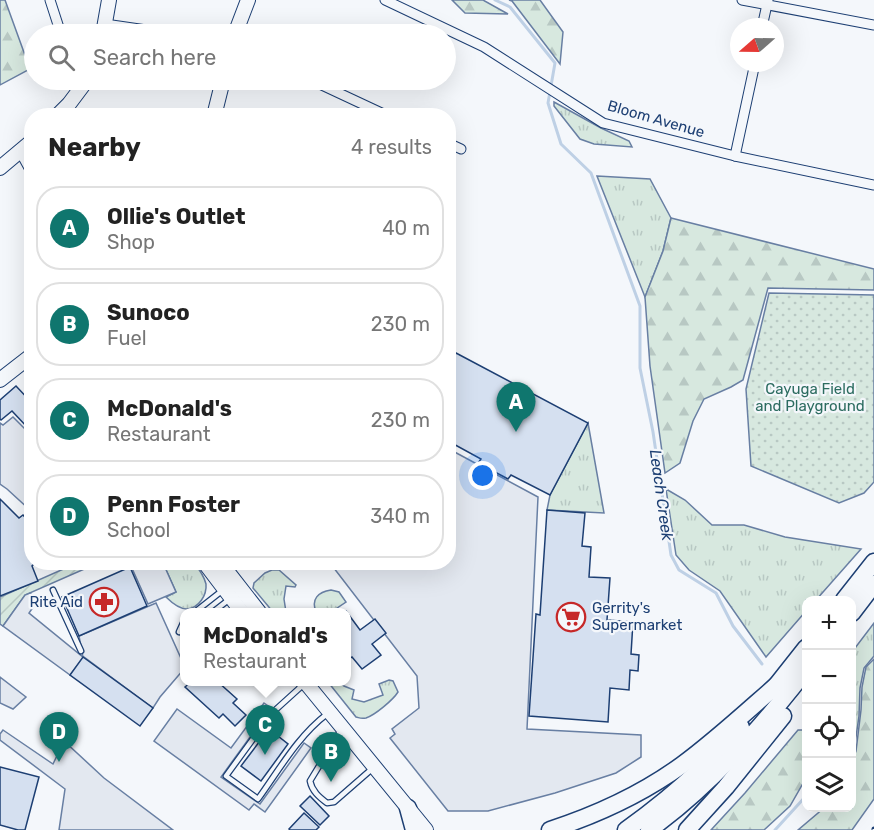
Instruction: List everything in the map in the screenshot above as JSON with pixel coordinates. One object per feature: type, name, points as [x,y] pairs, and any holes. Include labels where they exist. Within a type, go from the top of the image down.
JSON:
[{"type":"highway","points":[[847,596],[874,562]]},
{"type":"highway","points":[[856,609],[870,590]]},
{"type":"highway","points":[[626,830],[711,760],[805,650]]},
{"type":"highway","points":[[649,830],[679,807],[720,769],[763,723],[802,676]]},
{"type":"highway","points":[[550,830],[610,807],[666,776],[699,752],[778,684]]},
{"type":"highway","points":[[687,830],[760,746],[802,689]]},
{"type":"highway","points":[[408,808],[414,830]]},
{"type":"main road","points":[[105,24],[109,0]]},
{"type":"main road","points":[[239,24],[248,0]]},
{"type":"main road","points":[[65,108],[79,90]]},
{"type":"main road","points":[[215,108],[220,90]]},
{"type":"main road","points":[[0,168],[24,148]]},
{"type":"main road","points":[[0,380],[24,361]]},
{"type":"main road","points":[[211,570],[230,591],[253,608]]},
{"type":"main road","points":[[223,570],[230,591],[240,608]]},
{"type":"main road","points":[[308,686],[426,830]]},
{"type":"street","points":[[50,0],[58,24]]},
{"type":"street","name":"Bloom Avenue","points":[[385,0],[436,24]]},
{"type":"street","points":[[742,0],[874,25]]},
{"type":"street","points":[[764,18],[767,3]]},
{"type":"street","name":"Bloom Avenue","points":[[456,34],[484,47],[603,123],[735,156],[874,185]]},
{"type":"street","points":[[735,156],[752,72]]},
{"type":"street","points":[[332,90],[371,108]]},
{"type":"street","points":[[456,147],[461,149]]},
{"type":"lane","points":[[52,590],[81,651]]},
{"type":"lane","points":[[202,608],[230,591]]},
{"type":"lane","points":[[216,608],[230,591]]},
{"type":"lane","points":[[301,686],[272,713],[226,776],[258,799],[313,725],[330,712]]},
{"type":"lane","points":[[342,727],[310,781],[316,794],[327,803],[334,802],[374,767]]},
{"type":"green space","points":[[0,0],[5,0],[24,52],[24,72],[0,85]]},
{"type":"green space","points":[[452,0],[483,0],[508,14],[465,13]]},
{"type":"green space","points":[[509,0],[540,0],[563,32],[560,64],[512,1]]},
{"type":"green space","points":[[554,102],[629,141],[632,147],[594,144],[580,139],[554,106]]},
{"type":"green space","points":[[597,176],[650,179],[671,218],[663,251],[645,297]]},
{"type":"green space","points":[[671,218],[874,269],[874,290],[768,288],[743,380],[704,399],[693,421],[680,463],[665,473],[650,366],[645,297],[663,251]]},
{"type":"green space","name":"Cayuga Field and Playground","points":[[769,293],[874,295],[874,482],[864,493],[839,503],[751,466],[746,389]]},
{"type":"green space","points":[[588,423],[604,513],[547,510],[550,495]]},
{"type":"green space","points":[[666,489],[685,500],[712,525],[744,525],[785,537],[861,549],[820,596],[802,596],[802,616],[766,657],[720,591],[689,570],[676,555]]},
{"type":"green space","points":[[61,570],[82,570],[25,595],[3,626],[0,624],[0,597]]},
{"type":"green space","points":[[166,570],[199,570],[206,584],[204,596],[199,604],[191,608],[175,605],[166,597],[176,592]]},
{"type":"green space","points":[[279,570],[296,585],[295,587],[286,586],[285,608],[270,608],[253,588],[254,583],[265,573]]},
{"type":"green space","points":[[331,590],[339,592],[346,602],[337,608],[315,608],[315,600],[322,592]]},
{"type":"green space","points":[[874,623],[874,656],[864,668],[856,737],[856,650],[856,647]]},
{"type":"green space","points":[[874,659],[874,799],[852,830],[798,830],[819,812],[856,812],[856,751],[866,667]]},
{"type":"green space","points":[[389,680],[393,681],[398,692],[379,711],[366,718],[356,717],[331,686],[344,686],[354,690],[352,699],[364,702],[383,695],[379,684]]},
{"type":"green space","points":[[798,730],[802,730],[802,785],[790,806],[764,830],[711,830]]},
{"type":"shaded area","points":[[13,417],[24,428],[24,505],[0,484],[0,423],[3,425]]},
{"type":"shaded area","points":[[456,453],[538,497],[527,729],[641,735],[641,757],[616,773],[555,793],[488,811],[448,811],[390,738],[395,734],[392,729],[419,708],[417,676],[335,570],[456,570]]},
{"type":"shaded area","points":[[133,570],[166,570],[176,592],[148,604]]},
{"type":"shaded area","points":[[30,593],[38,600],[29,613],[83,657],[79,636],[156,603],[180,656],[180,674],[153,708],[84,657],[70,675],[3,626],[25,595]]},
{"type":"shaded area","points":[[0,677],[26,697],[13,709],[0,703]]},
{"type":"shaded area","points":[[264,703],[271,708],[221,777],[260,804],[304,743],[311,748],[265,812],[254,804],[249,810],[154,741],[177,709],[231,748]]},
{"type":"shaded area","points":[[3,730],[53,764],[64,741],[104,778],[173,830],[59,830],[65,789],[0,740]]},
{"type":"building","points":[[456,353],[588,423],[550,495],[511,475],[508,479],[478,463],[481,459],[456,445]]},
{"type":"building","points":[[16,386],[24,394],[24,424],[12,411],[1,420],[0,400]]},
{"type":"building","points":[[0,499],[19,518],[24,516],[24,570],[34,570],[38,581],[0,596]]},
{"type":"building","name":"Gerrity's Supermarket","points":[[547,510],[585,513],[582,546],[591,547],[589,577],[610,578],[607,620],[633,622],[631,654],[639,655],[638,671],[630,670],[629,690],[610,688],[608,722],[529,716],[536,614],[540,615]]},
{"type":"building","name":"Rite Aid","points":[[123,570],[131,570],[147,606],[79,636],[62,597]]},
{"type":"building","points":[[351,618],[360,630],[375,619],[386,633],[372,644],[381,655],[362,669],[352,657]]},
{"type":"building","points":[[83,657],[153,708],[140,726],[70,675]]},
{"type":"building","points":[[222,686],[237,699],[233,703],[246,715],[235,726],[223,714],[219,718],[185,687]]},
{"type":"building","points":[[269,729],[288,744],[261,781],[241,766]]},
{"type":"building","points":[[0,767],[39,777],[25,830],[0,825]]},
{"type":"building","points":[[310,796],[329,816],[320,825],[300,806]]},
{"type":"building","points":[[304,813],[319,827],[316,830],[290,830],[289,829]]},
{"type":"waterway","points":[[495,0],[510,7],[555,63],[548,103],[561,144],[591,173],[640,306],[640,368],[653,432],[671,555],[679,570],[716,593],[733,626],[762,664]]},
{"type":"waterway","name":"Leach Creek","points":[[775,830],[802,800]]},
{"type":"place","name":"Ollie's Outlet","points":[[516,432]]},
{"type":"place","name":"Rite Aid","points":[[104,602]]},
{"type":"place","name":"Gerrity's Supermarket","points":[[571,617]]},
{"type":"place","name":"McDonald's","points":[[265,755]]},
{"type":"place","name":"Penn Foster","points":[[59,762]]},
{"type":"place","name":"Sunoco","points":[[331,782]]}]
